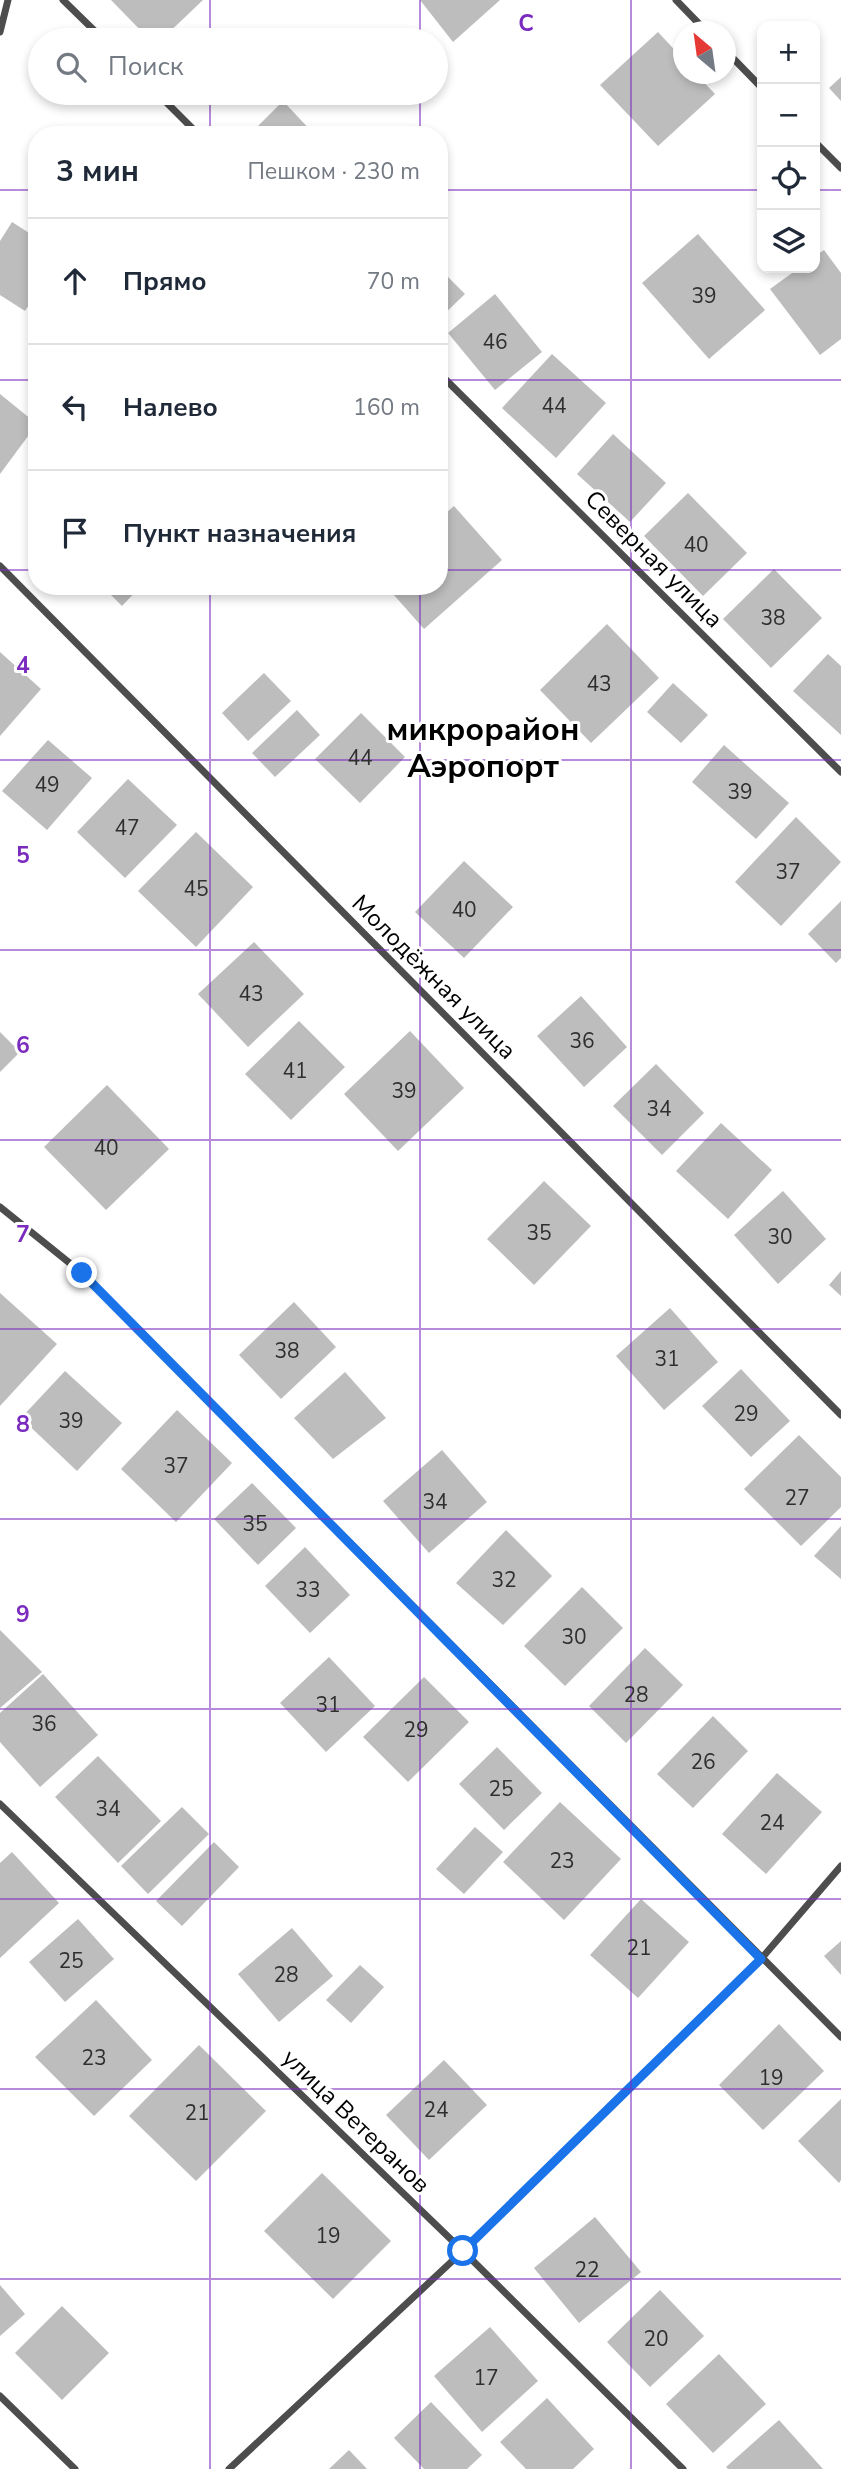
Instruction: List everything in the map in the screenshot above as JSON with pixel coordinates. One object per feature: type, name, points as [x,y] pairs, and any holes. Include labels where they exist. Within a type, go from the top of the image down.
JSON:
[{"type":"street","points":[[0,32],[8,0]]},
{"type":"street","points":[[63,0],[92,28]]},
{"type":"street","points":[[676,0],[696,21]]},
{"type":"street","points":[[736,61],[758,84]]},
{"type":"street","points":[[169,105],[190,126]]},
{"type":"street","points":[[820,147],[841,168]]},
{"type":"street","name":"Северная улица","points":[[448,382],[841,772]]},
{"type":"street","name":"Молодёжная улица","points":[[0,566],[28,594]]},
{"type":"street","name":"Молодёжная улица","points":[[29,595],[841,1415]]},
{"type":"street","points":[[0,1206],[82,1273],[841,2037]]},
{"type":"street","name":"улица Ветеранов","points":[[0,1804],[463,2251],[683,2469]]},
{"type":"street","points":[[229,2469],[463,2251],[761,1959],[841,1866]]},
{"type":"street","points":[[0,2396],[75,2469]]},
{"type":"building","points":[[111,0],[203,0],[174,28],[138,28]]},
{"type":"building","points":[[420,0],[500,0],[453,42],[448,36],[448,28],[442,28]]},
{"type":"building","points":[[658,32],[673,48],[673,84],[706,84],[715,94],[658,146],[600,85]]},
{"type":"building","points":[[841,77],[841,101],[829,88]]},
{"type":"building","points":[[279,105],[287,105],[307,126],[258,126]]},
{"type":"building","points":[[12,222],[28,232],[28,306],[25,311],[0,295],[0,241]]},
{"type":"building","points":[[698,234],[765,310],[709,359],[642,283]]},
{"type":"building","points":[[824,250],[841,273],[841,339],[820,355],[770,289],[792,273],[820,273],[820,253]]},
{"type":"building","points":[[448,277],[465,294],[448,310]]},
{"type":"building","points":[[495,294],[542,352],[495,390],[448,333]]},
{"type":"building","points":[[552,354],[606,403],[556,458],[502,408]]},
{"type":"building","points":[[0,394],[28,417],[28,436],[0,474]]},
{"type":"building","points":[[613,434],[666,483],[630,522],[577,474]]},
{"type":"building","points":[[688,493],[747,553],[703,596],[644,536]]},
{"type":"building","points":[[454,506],[502,560],[424,629],[394,595],[448,595],[448,511]]},
{"type":"building","points":[[774,569],[822,618],[771,668],[723,619]]},
{"type":"building","points":[[111,595],[132,595],[122,606]]},
{"type":"building","points":[[607,624],[659,678],[591,743],[540,690]]},
{"type":"building","points":[[0,652],[41,689],[0,736]]},
{"type":"building","points":[[828,654],[841,666],[841,735],[793,691]]},
{"type":"building","points":[[264,673],[291,701],[248,741],[222,713]]},
{"type":"building","points":[[673,683],[708,715],[681,743],[647,712]]},
{"type":"building","points":[[297,710],[320,735],[275,777],[252,753]]},
{"type":"building","points":[[361,713],[405,757],[360,803],[315,759]]},
{"type":"building","points":[[48,740],[92,778],[47,830],[2,791]]},
{"type":"building","points":[[724,745],[789,803],[756,839],[692,782]]},
{"type":"building","points":[[128,779],[177,825],[125,878],[77,832]]},
{"type":"building","points":[[796,817],[841,862],[781,926],[735,882]]},
{"type":"building","points":[[196,832],[253,887],[196,947],[138,891]]},
{"type":"building","points":[[464,861],[513,907],[464,958],[415,912]]},
{"type":"building","points":[[841,901],[841,958],[836,963],[808,934]]},
{"type":"building","points":[[254,942],[304,994],[248,1047],[198,994]]},
{"type":"building","points":[[581,996],[627,1047],[584,1087],[537,1036]]},
{"type":"building","points":[[299,1021],[345,1067],[291,1120],[245,1074]]},
{"type":"building","points":[[410,1031],[464,1088],[398,1151],[344,1094]]},
{"type":"building","points":[[0,1032],[20,1052],[0,1072]]},
{"type":"building","points":[[656,1064],[704,1113],[662,1155],[613,1106]]},
{"type":"building","points":[[107,1085],[169,1149],[106,1210],[44,1147]]},
{"type":"building","points":[[721,1123],[772,1170],[728,1219],[676,1171]]},
{"type":"building","points":[[544,1181],[591,1226],[534,1285],[487,1239]]},
{"type":"building","points":[[783,1191],[826,1239],[778,1284],[734,1235]]},
{"type":"building","points":[[841,1271],[841,1296],[829,1285]]},
{"type":"building","points":[[0,1293],[57,1344],[0,1406]]},
{"type":"building","points":[[294,1302],[336,1347],[281,1399],[239,1355]]},
{"type":"building","points":[[670,1308],[718,1362],[664,1410],[616,1356]]},
{"type":"building","points":[[741,1369],[790,1421],[751,1457],[702,1406]]},
{"type":"building","points":[[65,1371],[122,1423],[77,1471],[21,1418]]},
{"type":"building","points":[[345,1372],[386,1418],[333,1459],[294,1418]]},
{"type":"building","points":[[177,1410],[232,1463],[176,1522],[121,1469]]},
{"type":"building","points":[[799,1435],[841,1477],[841,1507],[801,1546],[744,1489]]},
{"type":"building","points":[[442,1450],[487,1502],[429,1553],[383,1501]]},
{"type":"building","points":[[252,1483],[296,1528],[258,1565],[214,1519]]},
{"type":"building","points":[[841,1526],[841,1579],[814,1556]]},
{"type":"building","points":[[506,1530],[552,1576],[503,1625],[456,1583]]},
{"type":"building","points":[[305,1547],[350,1595],[310,1633],[265,1586]]},
{"type":"building","points":[[582,1587],[623,1628],[565,1686],[524,1646]]},
{"type":"building","points":[[0,1630],[42,1672],[0,1708]]},
{"type":"building","points":[[645,1648],[683,1685],[626,1743],[589,1706]]},
{"type":"building","points":[[329,1657],[375,1706],[326,1752],[280,1703]]},
{"type":"building","points":[[43,1674],[98,1735],[40,1787],[0,1742],[0,1713]]},
{"type":"building","points":[[424,1677],[469,1722],[408,1782],[363,1737]]},
{"type":"building","points":[[713,1716],[748,1751],[693,1808],[657,1774]]},
{"type":"building","points":[[497,1747],[542,1793],[504,1830],[459,1784]]},
{"type":"building","points":[[98,1756],[161,1821],[118,1863],[55,1797]]},
{"type":"building","points":[[777,1773],[822,1812],[766,1874],[722,1834]]},
{"type":"building","points":[[560,1802],[621,1859],[564,1920],[503,1862]]},
{"type":"building","points":[[182,1807],[209,1834],[148,1894],[121,1866]]},
{"type":"building","points":[[475,1827],[503,1852],[464,1894],[436,1869]]},
{"type":"building","points":[[214,1842],[239,1867],[182,1926],[156,1901]]},
{"type":"building","points":[[12,1852],[59,1903],[0,1958],[0,1863]]},
{"type":"building","points":[[641,1899],[689,1942],[638,1998],[590,1955]]},
{"type":"building","points":[[78,1919],[114,1959],[65,2002],[29,1962]]},
{"type":"building","points":[[292,1928],[333,1976],[279,2022],[238,1974]]},
{"type":"building","points":[[841,1941],[841,1975],[824,1956]]},
{"type":"building","points":[[360,1965],[384,1987],[351,2023],[326,2000]]},
{"type":"building","points":[[96,2000],[152,2060],[94,2116],[35,2057]]},
{"type":"building","points":[[779,2024],[824,2071],[763,2130],[719,2085]]},
{"type":"building","points":[[199,2045],[266,2111],[196,2181],[129,2116]]},
{"type":"building","points":[[444,2060],[487,2105],[429,2160],[386,2115]]},
{"type":"building","points":[[841,2099],[841,2180],[839,2183],[798,2141]]},
{"type":"building","points":[[322,2173],[391,2241],[333,2299],[264,2231]]},
{"type":"building","points":[[595,2217],[641,2272],[579,2323],[534,2268]]},
{"type":"building","points":[[0,2285],[25,2314],[0,2336]]},
{"type":"building","points":[[660,2290],[704,2336],[650,2387],[607,2342]]},
{"type":"building","points":[[62,2306],[109,2353],[62,2400],[15,2353]]},
{"type":"building","points":[[490,2327],[538,2381],[482,2432],[434,2376]]},
{"type":"building","points":[[719,2354],[766,2404],[713,2453],[666,2404]]},
{"type":"building","points":[[547,2398],[594,2449],[573,2469],[526,2469],[500,2442]]},
{"type":"building","points":[[431,2402],[482,2455],[467,2469],[424,2469],[394,2438]]},
{"type":"building","points":[[779,2420],[823,2469],[726,2467]]},
{"type":"building","points":[[349,2450],[367,2469],[329,2469]]},
{"type":"district","name":"микрорайон Аэропорт","points":[[483,748]]},
{"type":"route","points":[[82,1273],[761,1959],[463,2251]]}]
